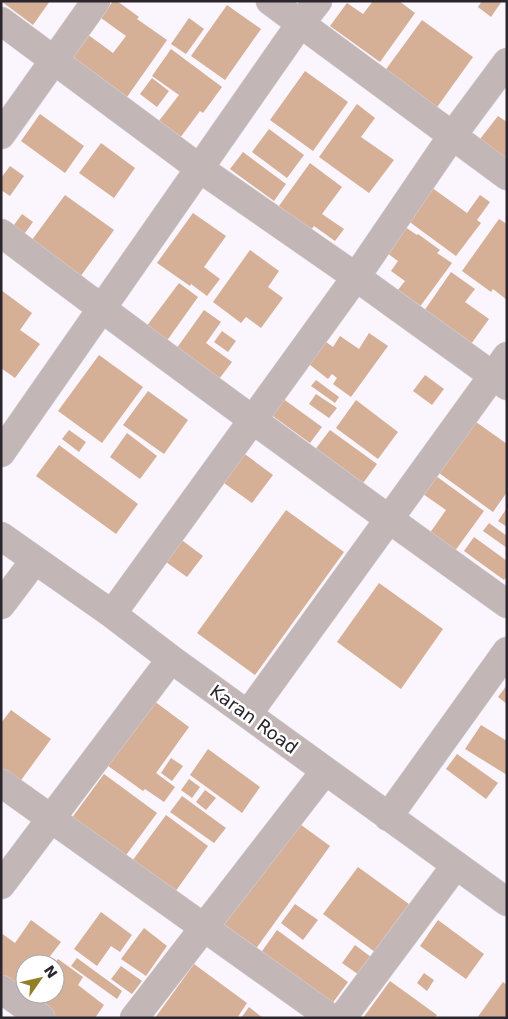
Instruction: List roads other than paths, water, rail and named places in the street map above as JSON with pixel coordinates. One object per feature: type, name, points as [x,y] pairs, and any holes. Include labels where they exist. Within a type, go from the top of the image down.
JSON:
[{"type":"street","points":[[1,135],[96,1]]},
{"type":"street","points":[[270,1],[507,176]]},
{"type":"street","points":[[1,453],[300,24],[318,1]]},
{"type":"street","points":[[1,22],[200,168],[356,277],[502,373],[389,519],[248,714]]},
{"type":"street","points":[[112,614],[356,277],[452,136],[507,62]]},
{"type":"street","points":[[1,233],[252,420],[507,604]]},
{"type":"street","name":"Karan Road","points":[[1,536],[112,614],[171,659],[507,902]]},
{"type":"street","points":[[1,604],[34,560]]},
{"type":"street","points":[[388,817],[507,651]]},
{"type":"street","points":[[1,885],[171,659]]},
{"type":"street","points":[[134,1018],[326,771]]},
{"type":"street","points":[[1,783],[331,1018]]},
{"type":"street","points":[[342,1018],[456,865]]},
{"type":"street","points":[[1,989],[40,1018]]}]
